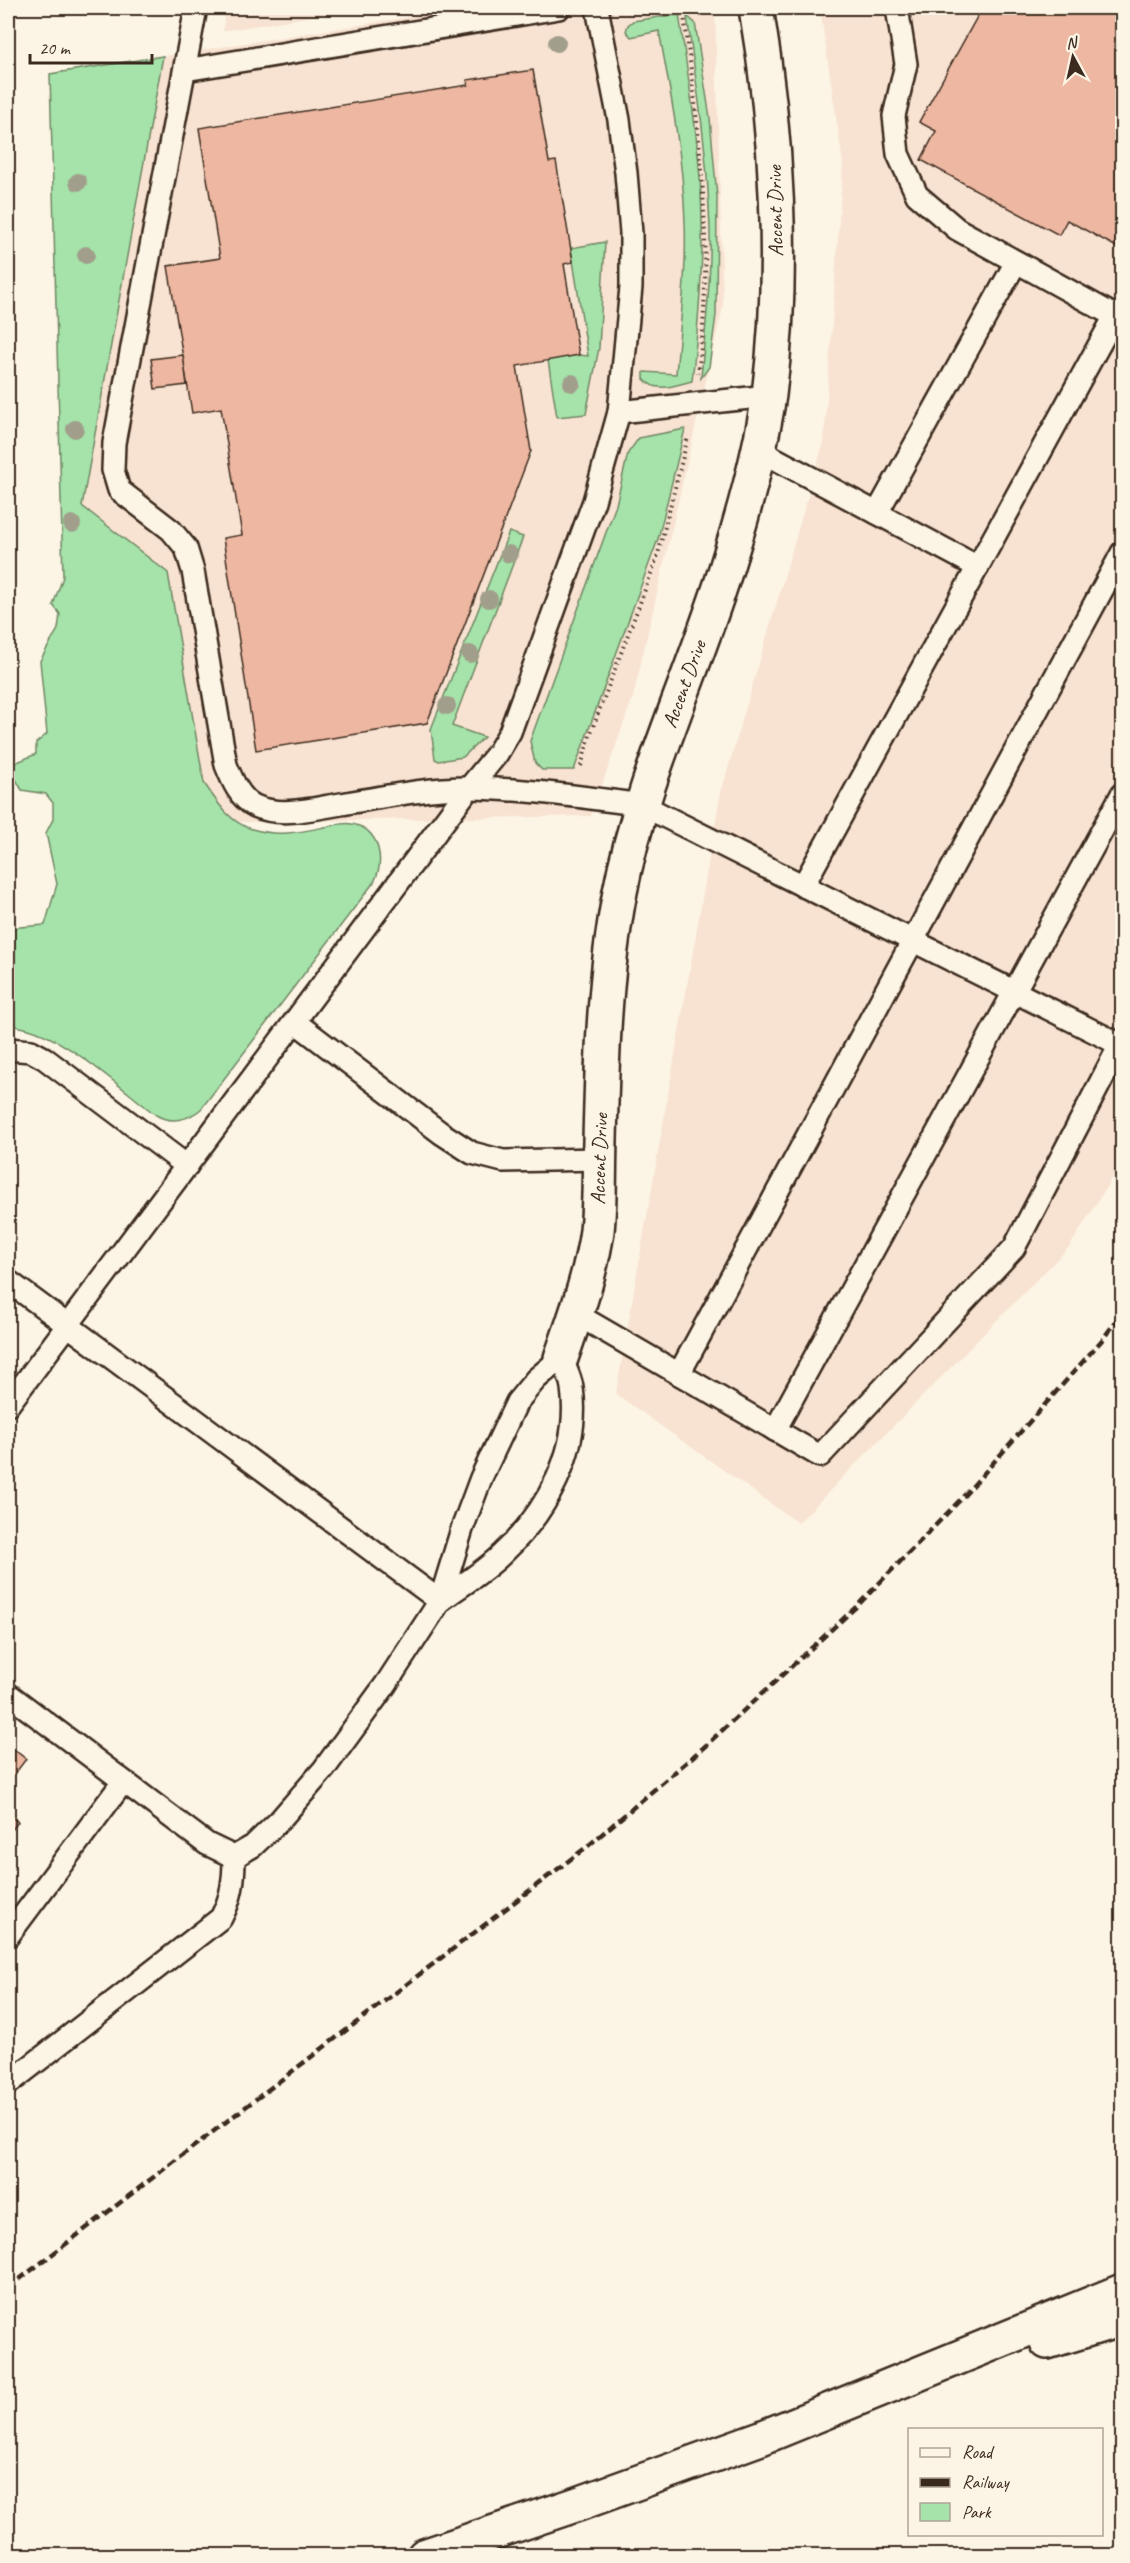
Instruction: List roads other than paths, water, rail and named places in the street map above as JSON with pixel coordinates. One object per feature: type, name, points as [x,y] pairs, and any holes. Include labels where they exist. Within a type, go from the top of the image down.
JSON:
[{"type":"main road","name":"Accent Drive","points":[[561,1358],[576,1314],[597,1232],[604,1009],[620,894],[633,831],[729,561],[750,484],[768,396],[775,323],[777,226],[772,130],[756,8]]},
{"type":"main road","points":[[761,2438],[1122,2290]]},
{"type":"main road","points":[[424,2556],[578,2504],[761,2438],[1122,2319]]},
{"type":"lane","points":[[196,8],[114,443],[113,470],[118,490],[171,530],[186,548],[193,571],[226,765],[243,796],[254,806],[275,811],[297,810],[428,790],[469,788],[570,795],[642,805],[1014,992],[1122,1043],[1014,1248],[820,1456],[576,1314]]},
{"type":"lane","points":[[185,70],[559,8]]},
{"type":"lane","points":[[8,1405],[469,788],[497,754],[510,732],[594,501],[619,412],[631,287],[631,233],[619,120],[597,8]]},
{"type":"lane","points":[[804,886],[978,567],[1119,318],[957,229],[917,195],[898,153],[894,116],[906,64],[897,8]]},
{"type":"lane","points":[[878,513],[1016,262]]},
{"type":"lane","points":[[619,412],[768,396]]},
{"type":"lane","points":[[757,449],[978,567]]},
{"type":"lane","points":[[680,1374],[1122,553]]},
{"type":"lane","points":[[775,1430],[1122,794]]},
{"type":"lane","points":[[294,1022],[472,1154],[503,1161],[599,1159]]},
{"type":"lane","points":[[8,1049],[31,1051],[44,1058],[187,1166]]},
{"type":"lane","points":[[8,1281],[440,1601]]},
{"type":"lane","points":[[234,1857],[260,1840],[324,1769],[386,1684],[440,1601],[462,1529],[517,1402],[536,1379],[561,1358],[572,1386],[573,1417],[569,1447],[550,1496],[531,1524],[501,1556],[440,1601]]},
{"type":"lane","points":[[8,1694],[207,1844],[234,1857]]},
{"type":"lane","points":[[8,1936],[123,1782]]},
{"type":"lane","points":[[8,2084],[221,1918],[230,1900],[234,1880],[234,1857]]},
{"type":"railway","points":[[8,2288],[588,1846],[703,1748],[857,1606],[962,1498],[1102,1340],[1122,1313]]}]
